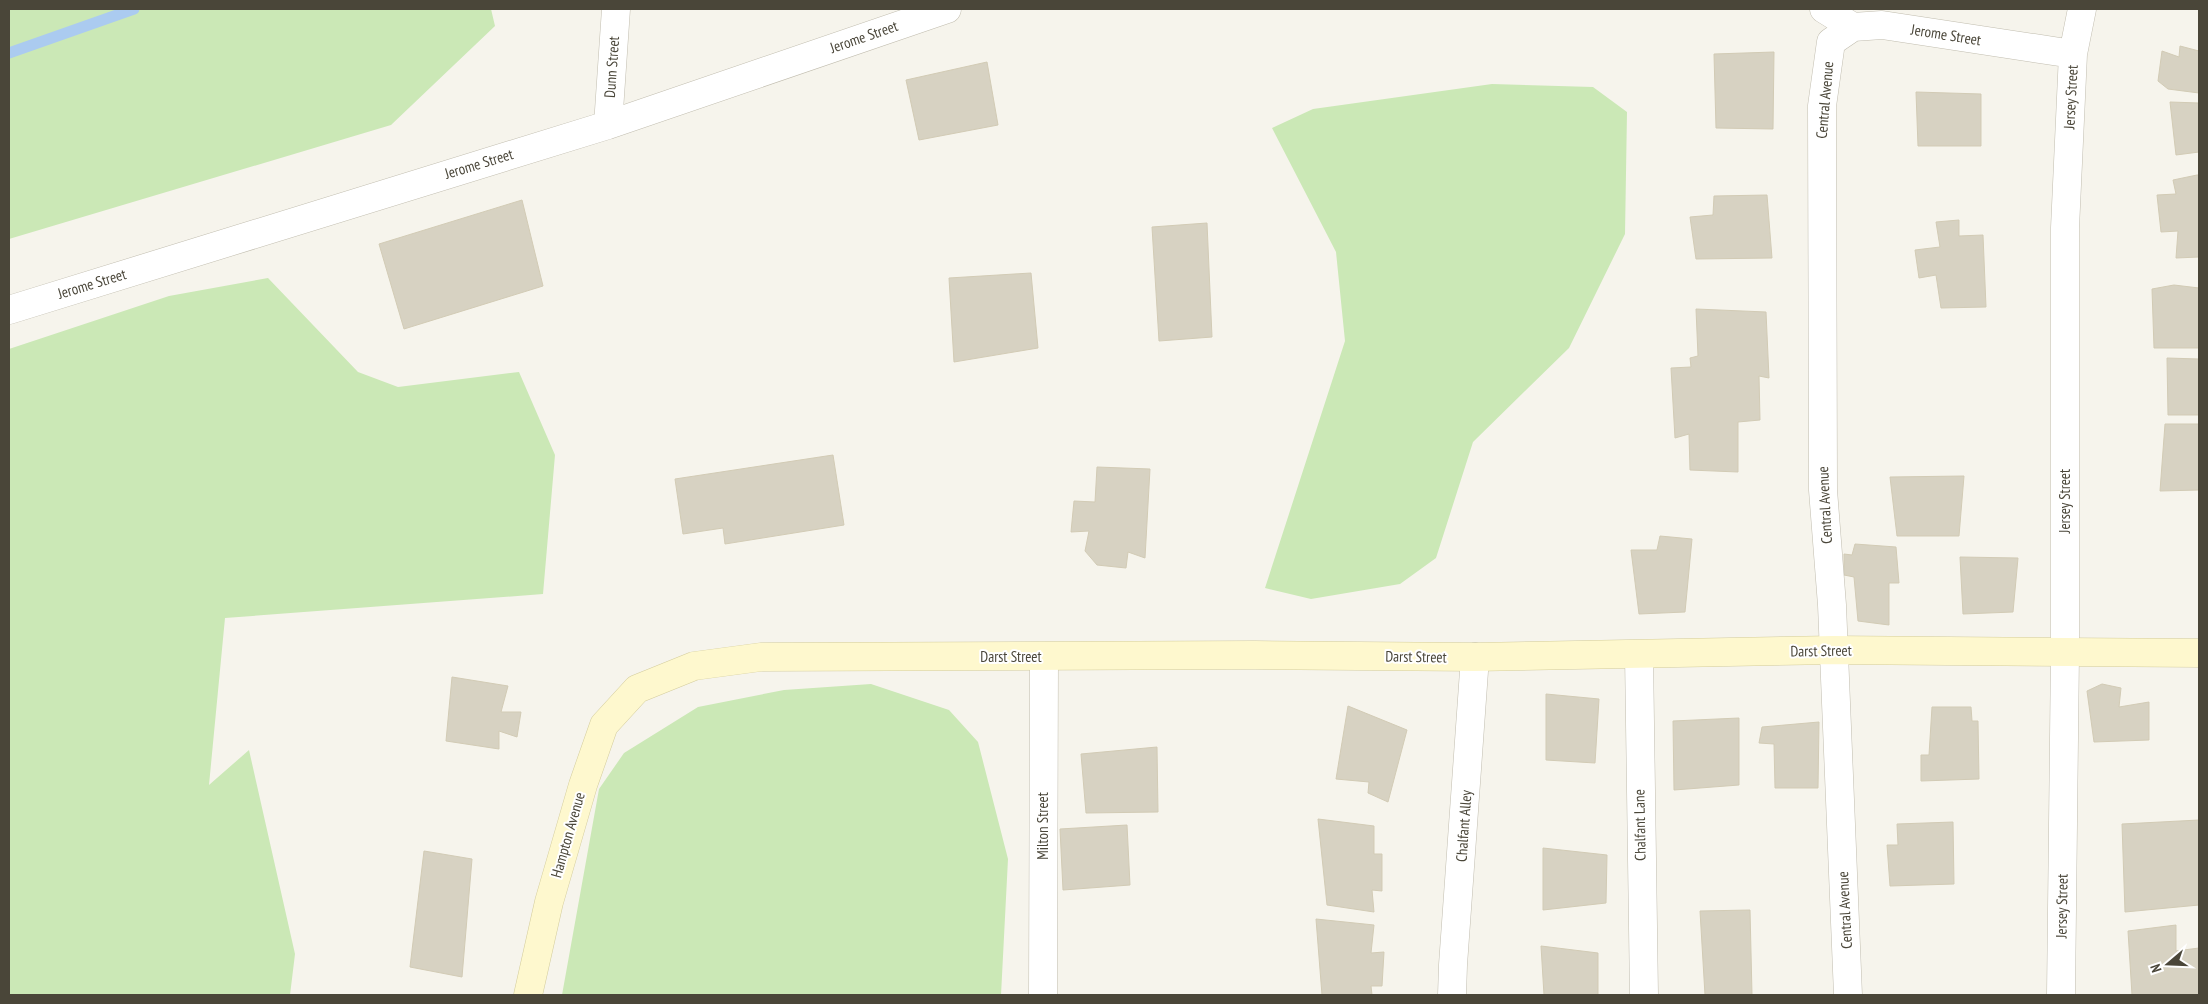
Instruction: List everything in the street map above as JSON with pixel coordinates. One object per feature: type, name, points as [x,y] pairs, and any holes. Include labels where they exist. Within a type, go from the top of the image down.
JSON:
[{"type":"street","name":"Dunn Street","points":[[608,124],[616,9]]},
{"type":"street","name":"Jerome Street","points":[[9,310],[608,124],[947,9]]},
{"type":"street","points":[[1824,9],[1853,28]]},
{"type":"street","name":"Jersey Street","points":[[2062,995],[2066,653],[2065,228],[2073,54],[2082,9]]},
{"type":"street","name":"Jerome Street","points":[[1853,28],[1882,25],[2073,54]]},
{"type":"street","name":"Central Avenue","points":[[1848,995],[1833,650],[1823,490],[1822,106],[1831,42],[1853,28]]},
{"type":"street","name":"Darst Street","points":[[637,689],[694,666],[761,657],[1255,655],[1475,658],[1833,650],[2199,654]]},
{"type":"street","name":"Chalfant Lane","points":[[1639,655],[1644,995]]},
{"type":"street","name":"Milton Street","points":[[1043,995],[1044,657]]},
{"type":"street","name":"Chalfant Alley","points":[[1452,995],[1475,658]]},
{"type":"street","name":"Hampton Avenue","points":[[528,995],[549,902],[604,725],[637,689]]},
{"type":"green space","points":[[9,9],[491,9],[495,26],[391,125],[9,239]]},
{"type":"green space","points":[[1492,84],[1593,87],[1627,112],[1625,234],[1569,348],[1473,442],[1436,558],[1400,584],[1311,599],[1265,588],[1345,341],[1336,252],[1272,128],[1313,109]]},
{"type":"green space","points":[[268,278],[358,372],[398,387],[519,372],[555,455],[543,594],[225,618],[209,785],[249,750],[295,954],[290,995],[9,995],[9,349],[169,296]]},
{"type":"green space","points":[[871,684],[949,710],[978,742],[1008,859],[1001,995],[562,995],[599,789],[624,753],[698,707],[784,690]]},
{"type":"building","points":[[2180,46],[2199,51],[2199,93],[2168,89],[2158,81],[2162,51],[2179,57]]},
{"type":"building","points":[[1774,52],[1773,129],[1716,128],[1714,54]]},
{"type":"building","points":[[987,62],[998,125],[919,140],[906,80]]},
{"type":"building","points":[[1916,92],[1981,94],[1981,146],[1918,146]]},
{"type":"building","points":[[2170,102],[2199,103],[2199,152],[2176,155]]},
{"type":"building","points":[[2199,175],[2199,257],[2176,258],[2178,231],[2161,232],[2157,195],[2176,194],[2173,180]]},
{"type":"building","points":[[1767,195],[1772,258],[1696,259],[1690,217],[1713,215],[1714,196]]},
{"type":"building","points":[[522,200],[543,286],[404,329],[379,244]]},
{"type":"building","points":[[1959,220],[1959,236],[1983,235],[1986,307],[1941,308],[1936,275],[1919,278],[1915,250],[1940,247],[1936,222]]},
{"type":"building","points":[[1207,223],[1212,337],[1159,341],[1152,227]]},
{"type":"building","points":[[1031,273],[1038,348],[954,362],[949,278]]},
{"type":"building","points":[[2174,285],[2199,288],[2199,348],[2154,348],[2152,289]]},
{"type":"building","points":[[1696,309],[1766,312],[1769,378],[1759,376],[1760,420],[1738,422],[1738,472],[1690,470],[1689,434],[1675,438],[1671,368],[1691,367],[1690,358],[1698,356]]},
{"type":"building","points":[[2167,358],[2199,359],[2199,415],[2168,415]]},
{"type":"building","points":[[2165,424],[2199,424],[2199,490],[2160,491]]},
{"type":"building","points":[[833,455],[844,525],[725,544],[723,528],[683,534],[675,479]]},
{"type":"building","points":[[1097,467],[1150,469],[1145,558],[1128,552],[1126,568],[1097,565],[1085,551],[1089,531],[1071,532],[1074,501],[1095,502]]},
{"type":"building","points":[[1964,476],[1959,536],[1897,536],[1890,477]]},
{"type":"building","points":[[1660,536],[1692,539],[1685,612],[1639,614],[1631,550],[1657,550]]},
{"type":"building","points":[[1855,544],[1896,547],[1899,583],[1889,583],[1889,625],[1858,621],[1854,577],[1844,575],[1844,554],[1852,555]]},
{"type":"building","points":[[1960,557],[2018,558],[2013,612],[1963,614]]},
{"type":"building","points":[[452,677],[508,686],[501,712],[521,712],[517,737],[499,731],[499,749],[446,741]]},
{"type":"building","points":[[2102,684],[2121,688],[2119,707],[2149,702],[2149,740],[2094,742],[2087,691]]},
{"type":"building","points":[[1546,694],[1599,699],[1595,763],[1546,760]]},
{"type":"building","points":[[1348,706],[1407,730],[1388,802],[1368,793],[1369,782],[1336,779]]},
{"type":"building","points":[[1932,707],[1971,707],[1972,721],[1978,721],[1979,779],[1921,781],[1921,755],[1929,755]]},
{"type":"building","points":[[1739,718],[1739,785],[1674,790],[1673,721]]},
{"type":"building","points":[[1819,722],[1818,788],[1775,788],[1774,744],[1759,743],[1762,727]]},
{"type":"building","points":[[1157,747],[1158,812],[1086,813],[1081,754]]},
{"type":"building","points":[[1318,819],[1374,826],[1374,854],[1382,854],[1382,891],[1372,890],[1374,912],[1327,905]]},
{"type":"building","points":[[2199,820],[2199,905],[2125,912],[2122,824]]},
{"type":"building","points":[[1953,822],[1954,884],[1890,886],[1887,845],[1898,845],[1897,824]]},
{"type":"building","points":[[1127,825],[1130,885],[1063,890],[1060,829]]},
{"type":"building","points":[[1543,848],[1607,855],[1606,903],[1543,910]]},
{"type":"building","points":[[424,851],[472,859],[462,977],[410,967]]},
{"type":"building","points":[[1750,910],[1752,995],[1705,995],[1700,911]]},
{"type":"building","points":[[1316,919],[1374,925],[1371,953],[1384,952],[1382,986],[1371,986],[1372,995],[1322,995]]},
{"type":"building","points":[[2176,925],[2176,951],[2199,948],[2199,995],[2132,995],[2128,931]]},
{"type":"building","points":[[1541,946],[1598,953],[1598,995],[1544,995]]},
{"type":"waterway","points":[[9,53],[134,9]]}]
